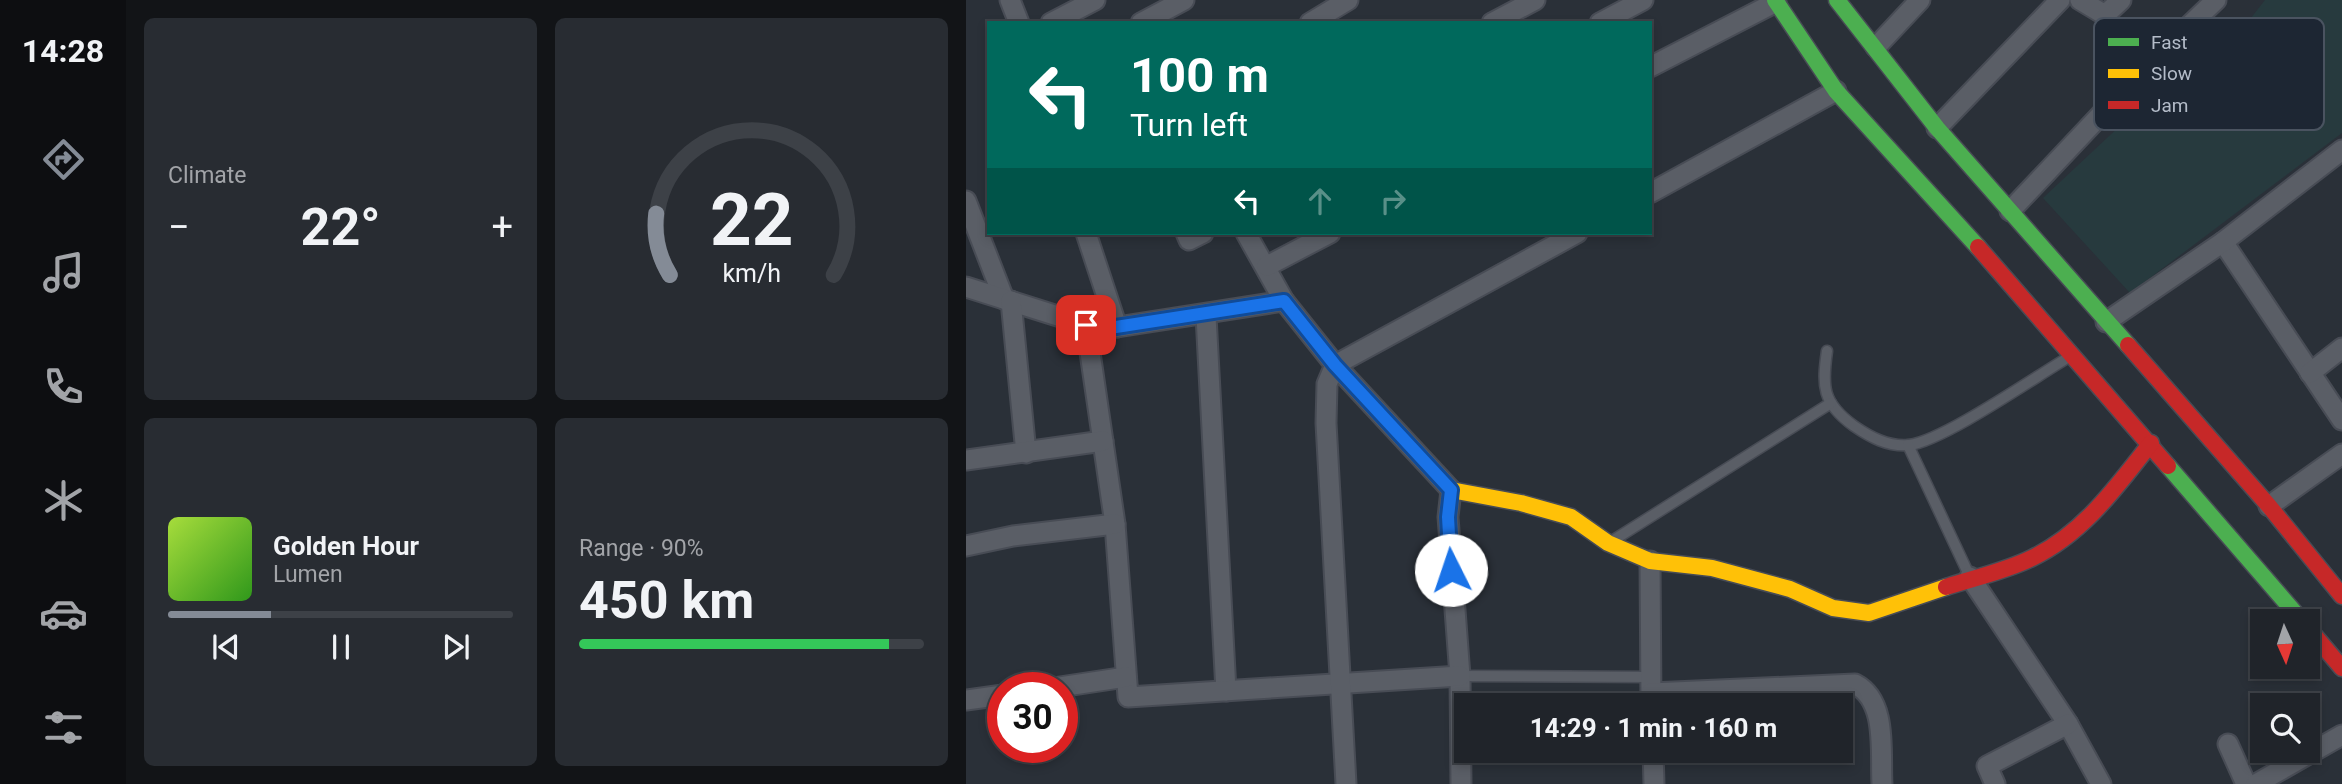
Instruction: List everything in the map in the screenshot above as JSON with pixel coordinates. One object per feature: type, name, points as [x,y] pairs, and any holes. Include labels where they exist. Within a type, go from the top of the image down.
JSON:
[{"type":"main road","points":[[1837,0],[1937,128],[2269,506],[2342,596]]},
{"type":"main road","points":[[1775,1],[1836,91],[2151,443],[2292,609]]},
{"type":"main road","points":[[1451,490],[1521,503],[1571,517],[1608,543],[1650,561],[1712,568],[1790,589],[1833,608],[1869,613],[2032,558],[2074,532],[2110,495],[2151,443]]},
{"type":"main road","points":[[2320,642],[2342,668]]},
{"type":"street","points":[[1010,0],[1018,21]]},
{"type":"street","points":[[1145,21],[1184,0]]},
{"type":"street","points":[[1313,21],[1348,0]]},
{"type":"street","points":[[1496,21],[1535,0]]},
{"type":"street","points":[[1604,21],[1643,0]]},
{"type":"street","points":[[1876,47],[1920,0]]},
{"type":"street","points":[[1937,128],[2060,0]]},
{"type":"street","points":[[2080,0],[2105,15],[2120,0]]},
{"type":"street","points":[[2197,18],[2216,0]]},
{"type":"street","points":[[1652,66],[1775,1]]},
{"type":"street","points":[[1054,21],[1085,2]]},
{"type":"street","points":[[1652,192],[1836,91]]},
{"type":"street","points":[[2010,211],[2094,123]]},
{"type":"street","points":[[2106,322],[2222,242],[2342,150]]},
{"type":"street","points":[[966,201],[1008,300],[1026,453]]},
{"type":"street","points":[[1087,235],[1116,327]]},
{"type":"street","points":[[1247,235],[1267,266],[1284,301],[1335,365],[1451,490],[1449,544],[1460,676],[1461,784]]},
{"type":"street","points":[[1267,266],[1326,235]]},
{"type":"street","points":[[1346,784],[1326,423],[1327,384],[1335,365],[1573,235]]},
{"type":"street","points":[[2222,242],[2342,421]]},
{"type":"street","points":[[966,287],[1086,325],[1116,327],[1206,316],[1284,301]]},
{"type":"street","points":[[1206,316],[1226,691]]},
{"type":"street","points":[[1086,325],[1115,524],[1128,697],[1460,676]]},
{"type":"street","points":[[2310,373],[2342,348]]},
{"type":"street","points":[[966,460],[1103,441]]},
{"type":"street","points":[[2269,506],[2342,454]]},
{"type":"street","points":[[966,546],[1013,536],[1115,524]]},
{"type":"street","points":[[1650,561],[1651,691],[1855,684],[1874,699],[1877,710],[1882,784]]},
{"type":"street","points":[[1970,577],[2068,724],[2101,784]]},
{"type":"street","points":[[1078,684],[1126,677]]},
{"type":"street","points":[[966,700],[987,697]]},
{"type":"street","points":[[1995,784],[1987,766],[2068,724]]},
{"type":"street","points":[[2256,784],[2342,736]]},
{"type":"street","points":[[2228,744],[2246,784]]},
{"type":"street","points":[[1653,763],[1654,784]]},
{"type":"lane","points":[[1827,351],[1823,384],[1831,403],[1846,420],[1872,438],[1908,445],[1935,437],[2073,355]]},
{"type":"lane","points":[[1608,543],[1831,403]]},
{"type":"lane","points":[[1908,445],[1970,577]]},
{"type":"lane","points":[[1460,676],[1651,691]]},
{"type":"green space","points":[[2265,0],[2342,0],[2342,133],[2130,293],[2043,198],[2116,130],[2324,130],[2324,18],[2251,18]]},
{"type":"traffic: fast","points":[[1775,0],[1836,91],[1978,247]]},
{"type":"traffic: fast","points":[[1837,0],[1937,128],[2128,345]]},
{"type":"traffic: fast","points":[[2168,466],[2292,609]]},
{"type":"traffic: slow","points":[[1451,490],[1521,503],[1571,517],[1608,543],[1650,561],[1712,568],[1790,589],[1833,608],[1869,613],[1946,587]]},
{"type":"traffic: jam","points":[[1978,247],[2168,466]]},
{"type":"traffic: jam","points":[[2128,345],[2269,506],[2342,596]]},
{"type":"traffic: jam","points":[[1946,587],[2012,567],[2051,548],[2084,522],[2151,443]]},
{"type":"traffic: jam","points":[[2320,642],[2342,668]]},
{"type":"route","points":[[1086,325],[1116,327],[1206,316],[1284,301],[1335,365],[1451,490],[1448,517],[1451,570]]}]
